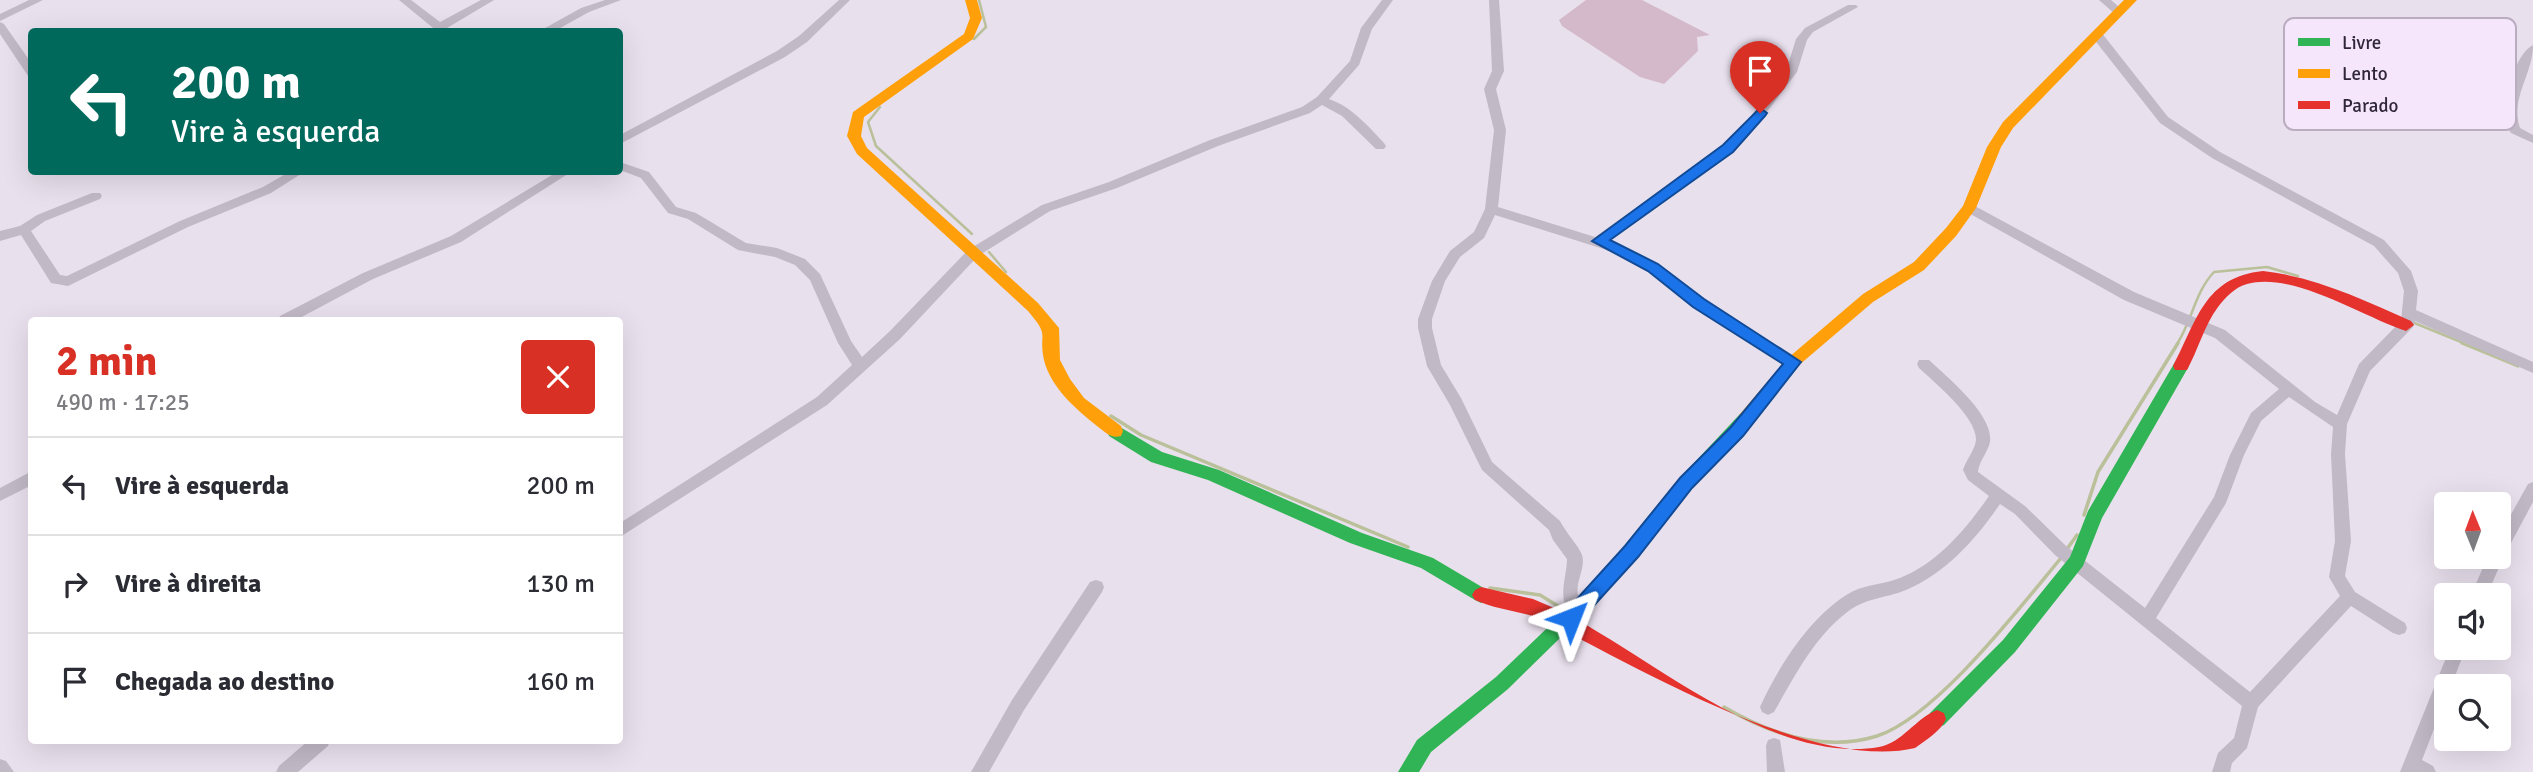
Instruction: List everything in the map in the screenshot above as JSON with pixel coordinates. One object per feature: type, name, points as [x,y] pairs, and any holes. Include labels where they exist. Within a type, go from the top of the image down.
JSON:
[{"type":"street","points":[[0,18],[38,0]]},
{"type":"street","points":[[404,0],[442,28]]},
{"type":"street","points":[[445,28],[489,0]]},
{"type":"street","points":[[551,28],[585,10],[616,0]]},
{"type":"street","points":[[623,137],[781,54],[803,39],[845,0]]},
{"type":"street","points":[[971,0],[976,16],[975,28],[969,36],[858,115],[854,136],[862,151],[1005,279],[1051,328],[1052,360],[1078,402],[1132,444],[1157,457],[1213,475],[1356,538],[1427,563],[1485,597],[1533,607],[1566,622],[1737,729],[1796,753],[1851,759],[1880,756],[1910,742],[1950,708],[2009,646],[2094,516],[2195,321],[2228,287],[2246,278],[2273,276],[2408,319],[2533,368]]},
{"type":"street","points":[[623,529],[821,401],[861,367],[973,253],[1046,208],[1306,110],[1321,100],[1355,62],[1367,28],[1388,0]]},
{"type":"street","points":[[1494,0],[1498,71],[1490,89],[1500,130],[1490,209],[1487,223],[1479,235],[1455,254],[1439,281],[1425,319],[1428,351],[1487,466],[1555,526],[1562,542],[1572,552],[1576,563],[1571,577],[1571,601],[1579,610]]},
{"type":"street","points":[[1408,772],[1424,746],[1454,719],[1502,683],[1579,610],[1686,483],[1737,431],[1793,362],[1868,298],[1919,266],[1969,208],[1994,147],[2008,125],[2125,6],[2104,0]]},
{"type":"street","points":[[1599,241],[1728,148],[1746,131],[1793,69],[1802,39],[1809,30],[1852,7]]},
{"type":"street","points":[[0,26],[28,67]]},
{"type":"street","points":[[2096,35],[2164,120],[2216,155],[2333,216],[2390,252],[2408,281],[2408,319],[2364,368],[2340,424],[2337,454],[2343,541],[2337,577],[2349,597],[2399,628]]},
{"type":"street","points":[[2516,82],[2533,49]]},
{"type":"street","points":[[1321,100],[1351,116],[1380,146]]},
{"type":"street","points":[[2516,130],[2533,139]]},
{"type":"street","points":[[623,167],[645,176],[672,210],[692,216],[743,247],[777,253],[800,262],[815,277],[845,343],[861,367]]},
{"type":"street","points":[[24,230],[48,272],[56,280],[66,282],[292,175]]},
{"type":"street","points":[[291,317],[368,276],[456,239],[560,175]]},
{"type":"street","points":[[0,236],[24,230],[41,218],[96,196]]},
{"type":"street","points":[[1969,208],[2129,296],[2195,321],[2252,357],[2289,389],[2340,424]]},
{"type":"street","points":[[1490,209],[1599,241],[1653,267],[1699,303],[1793,362]]},
{"type":"street","points":[[1924,364],[1972,413],[1983,439],[1970,470],[2146,620],[2251,703]]},
{"type":"street","points":[[2146,620],[2221,499],[2236,455],[2256,417],[2289,389]]},
{"type":"street","points":[[0,495],[28,479]]},
{"type":"street","points":[[2511,529],[2533,488]]},
{"type":"street","points":[[1768,707],[1820,626],[1857,597],[1907,583],[1935,564],[1961,544],[1998,494]]},
{"type":"street","points":[[980,772],[1018,705],[1096,587]]},
{"type":"street","points":[[2221,772],[2224,760],[2241,742],[2251,703],[2349,597]]},
{"type":"street","points":[[2416,769],[2454,660]]},
{"type":"street","points":[[285,772],[317,744]]},
{"type":"street","points":[[1774,746],[1776,772]]},
{"type":"street","points":[[0,767],[5,772]]},
{"type":"shaded area","points":[[1586,0],[1642,0],[1710,35],[1697,37],[1698,51],[1664,84],[1640,77],[1562,26],[1559,20]]},
{"type":"waterway","points":[[974,39],[986,27],[979,0]]},
{"type":"waterway","points":[[880,107],[868,122],[876,146],[972,234]]},
{"type":"waterway","points":[[989,252],[1006,272]]},
{"type":"waterway","points":[[2177,344],[2202,288],[2214,272],[2267,267],[2298,276]]},
{"type":"waterway","points":[[2412,322],[2466,344]]},
{"type":"waterway","points":[[2084,515],[2098,472],[2178,343]]},
{"type":"waterway","points":[[2462,343],[2518,366]]},
{"type":"waterway","points":[[1111,416],[1141,435],[1408,547]]},
{"type":"waterway","points":[[2067,549],[2077,535]]},
{"type":"waterway","points":[[1724,707],[1778,733],[1798,738],[1837,742],[1877,736],[1900,725],[1951,684],[2001,630],[2061,558]]},
{"type":"waterway","points":[[1490,588],[1540,595],[1558,606]]},
{"type":"traffic: fast","points":[[1937,719],[2009,646],[2077,561],[2094,516],[2181,366]]},
{"type":"traffic: fast","points":[[1408,772],[1424,746],[1502,683],[1599,589],[1686,483],[1746,419]]},
{"type":"traffic: fast","points":[[1115,431],[1157,457],[1213,475],[1356,538],[1427,563],[1481,595]]},
{"type":"traffic: slow","points":[[971,0],[976,18],[969,36],[858,115],[854,136],[862,151],[1033,307],[1051,328],[1052,360],[1064,383],[1078,402],[1115,431]]},
{"type":"traffic: slow","points":[[1746,419],[1793,362],[1868,298],[1919,266],[1951,232],[1969,208],[1994,147],[2008,125],[2131,0]]},
{"type":"traffic: jam","points":[[2181,366],[2213,303],[2232,285],[2247,278],[2263,276],[2304,284],[2406,325]]},
{"type":"traffic: jam","points":[[1481,595],[1493,600],[1533,607],[1555,616],[1716,713],[1799,749],[1840,757],[1879,756],[1903,745],[1937,719]]},
{"type":"route","points":[[1571,618],[1632,551],[1686,483],[1737,431],[1793,362],[1699,303],[1653,267],[1599,241],[1728,148],[1760,113]]}]
